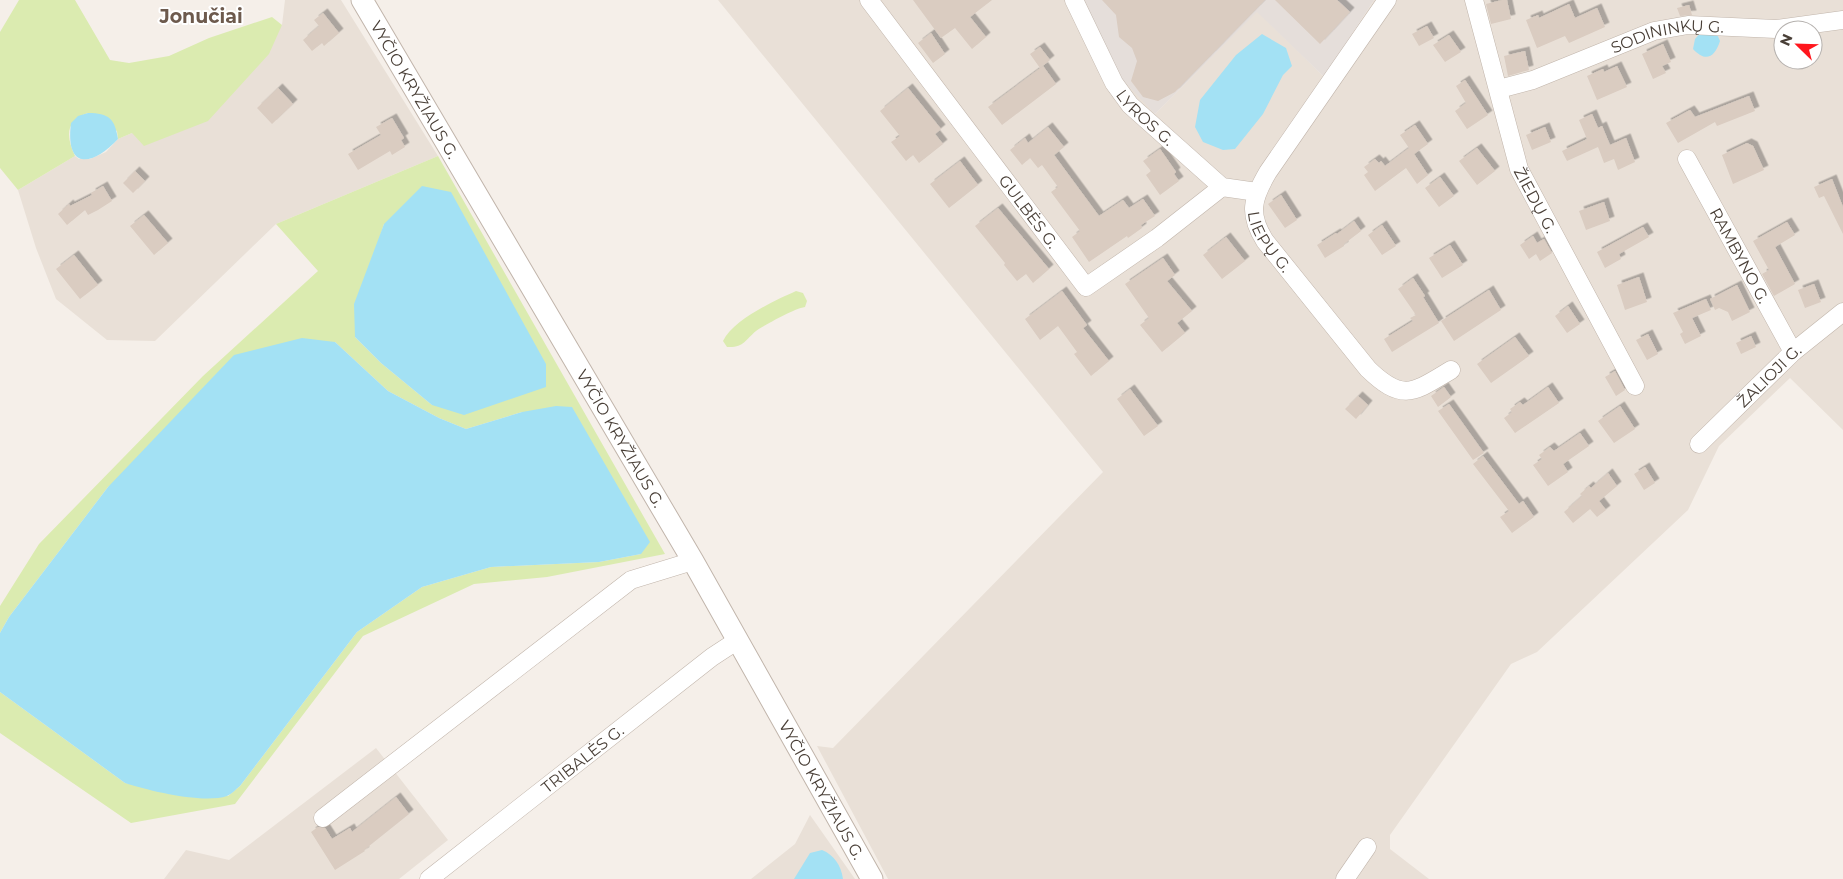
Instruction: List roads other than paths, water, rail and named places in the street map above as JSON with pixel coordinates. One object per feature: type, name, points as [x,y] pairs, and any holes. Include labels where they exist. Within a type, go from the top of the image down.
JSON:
[{"type":"street","name":"VYČIO KRYŽIAUS G.","points":[[362,0],[693,560],[872,879]]},
{"type":"street","name":"GULBĖS G.","points":[[869,0],[1086,287],[1157,238],[1222,187]]},
{"type":"street","name":"LYROS G.","points":[[1074,0],[1114,83],[1130,105],[1222,187]]},
{"type":"street","name":"LIEPŲ G.","points":[[1387,0],[1268,172],[1257,192],[1253,215],[1257,228],[1265,241],[1368,369],[1382,383],[1394,388],[1412,391],[1451,370]]},
{"type":"street","name":"ŽIEDŲ G.","points":[[1474,0],[1519,169],[1635,386]]},
{"type":"street","name":"SODININKŲ G.","points":[[1499,89],[1533,80],[1654,31],[1673,26],[1776,29],[1843,20]]},
{"type":"street","name":"RAMBYNO G.","points":[[1687,159],[1793,352]]},
{"type":"street","points":[[1222,187],[1257,192]]},
{"type":"street","name":"ŽALIOJI G.","points":[[1699,444],[1793,352],[1843,312]]},
{"type":"street","points":[[323,818],[632,580],[693,560]]},
{"type":"street","name":"TRIBALĖS G.","points":[[429,879],[712,657],[738,640]]},
{"type":"street","points":[[1345,879],[1367,848]]},
{"type":"water","points":[[1702,31],[1717,34],[1720,41],[1713,54],[1706,57],[1693,49],[1695,39]]},
{"type":"water","points":[[1262,34],[1286,48],[1292,66],[1283,75],[1263,114],[1235,149],[1223,150],[1203,142],[1195,127],[1200,100],[1236,55]]},
{"type":"water","points":[[88,113],[101,114],[110,119],[115,126],[118,139],[99,155],[90,159],[82,159],[76,156],[72,149],[70,138],[71,123],[78,116]]},
{"type":"water","points":[[422,186],[451,192],[546,364],[546,387],[464,415],[432,405],[381,363],[355,337],[354,304],[384,224]]},
{"type":"water","points":[[302,338],[335,342],[388,391],[439,418],[466,429],[522,412],[556,406],[572,407],[650,542],[641,554],[599,562],[491,567],[422,587],[357,632],[240,786],[227,796],[191,798],[148,790],[125,783],[0,692],[0,633],[9,617],[108,487],[234,355]]},
{"type":"water","points":[[822,850],[836,861],[841,869],[843,879],[794,879],[810,853]]},
{"type":"district","name":"Jonučiai","points":[[201,16]]}]
